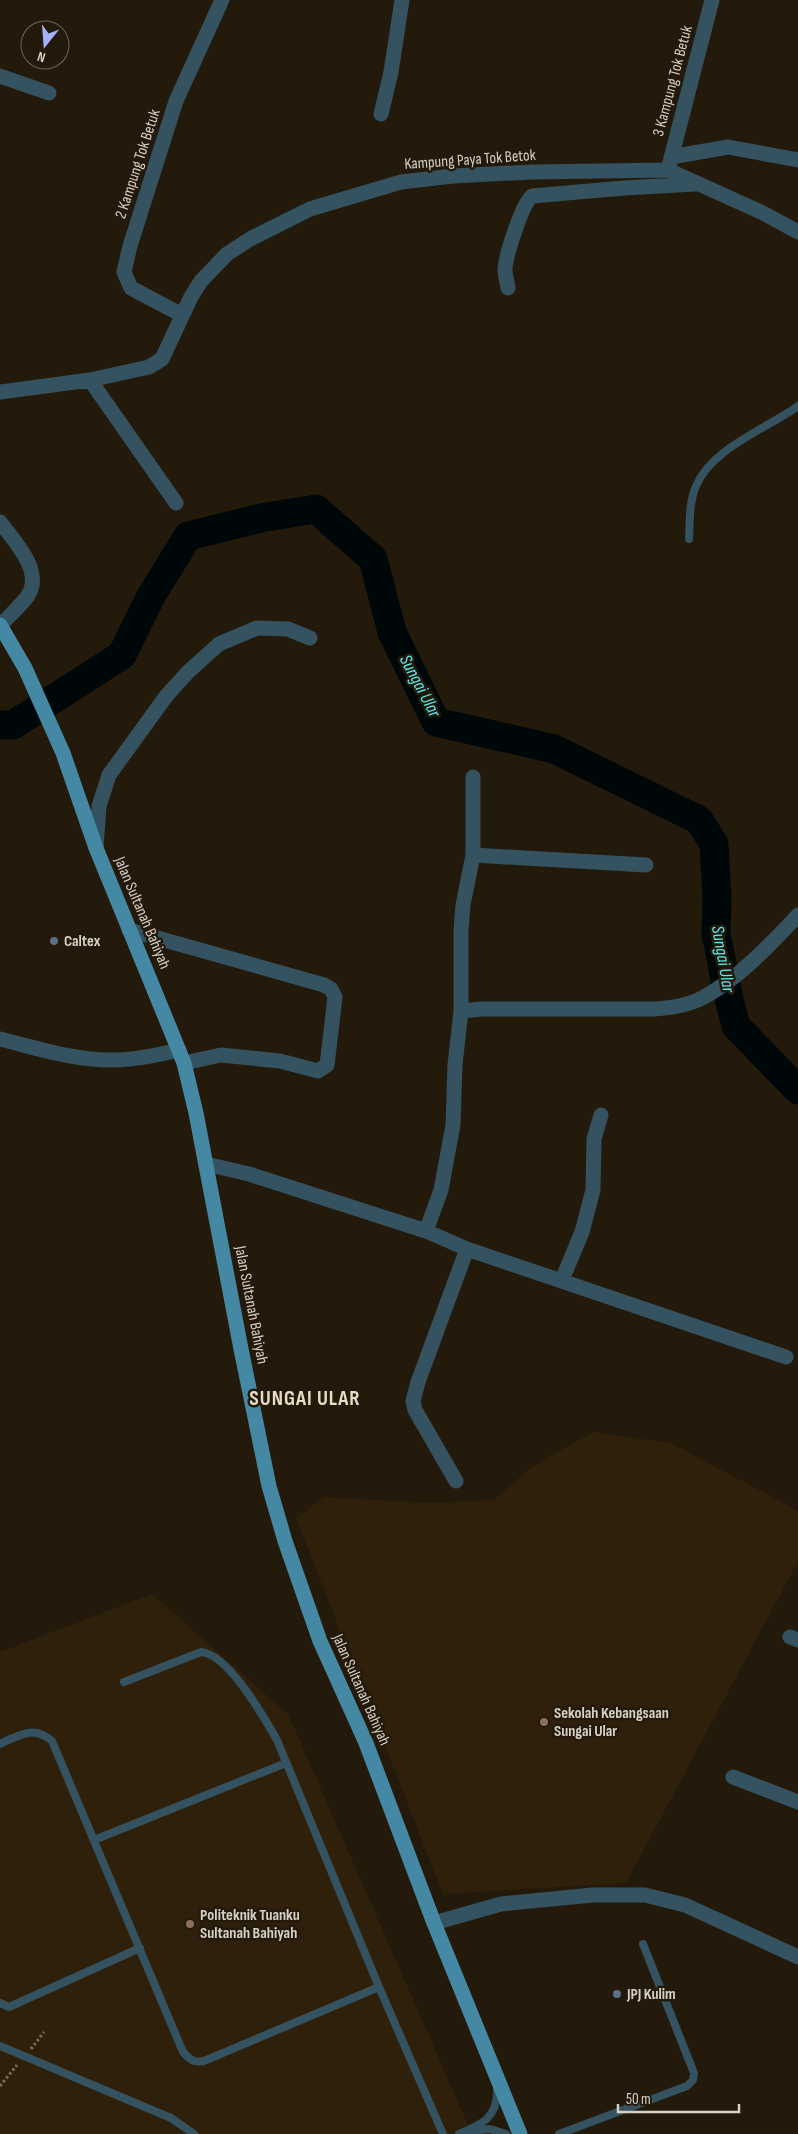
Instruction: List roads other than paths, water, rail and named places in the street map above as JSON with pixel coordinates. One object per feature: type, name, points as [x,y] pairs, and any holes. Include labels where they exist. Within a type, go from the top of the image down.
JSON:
[{"type":"main road","name":"Jalan Sultanah Bahiyah","points":[[0,625],[25,668],[62,753],[96,848],[182,1056],[206,1164],[269,1486],[284,1541],[320,1641],[366,1743],[434,1923],[520,2134]]},
{"type":"street","name":"2 Kampung Tok Betuk","points":[[182,315],[132,288],[124,272],[130,246],[176,101],[222,0]]},
{"type":"street","points":[[381,114],[391,72],[402,0]]},
{"type":"street","name":"3 Kampung Tok Betuk","points":[[669,164],[712,0]]},
{"type":"street","points":[[0,76],[48,93]]},
{"type":"street","points":[[669,164],[728,147],[798,160]]},
{"type":"street","name":"Kampung Paya Tok Betok","points":[[0,392],[90,380],[149,367],[162,358],[182,315],[202,281],[227,254],[250,239],[310,209],[401,182],[453,176],[669,164],[696,184],[763,213],[798,232]]},
{"type":"street","points":[[508,288],[505,269],[526,204],[532,196],[696,184]]},
{"type":"street","points":[[90,380],[176,503]]},
{"type":"street","points":[[0,522],[32,568],[32,582],[28,595],[0,625]]},
{"type":"street","points":[[96,848],[99,806],[109,775],[167,695],[188,672],[219,644],[256,628],[288,629],[310,638]]},
{"type":"street","points":[[426,1231],[441,1190],[452,1125],[455,1065],[461,1011],[463,905],[473,854],[473,777]]},
{"type":"street","points":[[473,854],[646,865]]},
{"type":"street","points":[[461,1011],[481,1009],[654,1009],[679,1007],[702,998],[734,977],[798,915]]},
{"type":"street","points":[[0,1039],[67,1056],[114,1060],[220,1055],[280,1061],[318,1071],[327,1065],[335,997],[331,989],[324,985],[130,930]]},
{"type":"street","points":[[562,1280],[582,1232],[593,1190],[594,1139],[601,1115]]},
{"type":"street","points":[[206,1164],[249,1174],[426,1231],[467,1249],[786,1357]]},
{"type":"street","points":[[456,1481],[419,1419],[413,1401],[418,1382],[467,1249]]},
{"type":"street","points":[[733,1777],[798,1802]]},
{"type":"street","points":[[434,1923],[501,1904],[592,1895],[645,1895],[685,1905],[798,1957]]},
{"type":"lane","points":[[690,539],[690,508],[696,485],[711,464],[738,442],[782,418],[798,406]]},
{"type":"lane","points":[[124,1682],[202,1652],[210,1652],[224,1664],[256,1703],[277,1740],[379,1987],[443,2134]]},
{"type":"lane","points":[[0,1744],[34,1731],[44,1734],[52,1741],[183,2052],[196,2063],[213,2058],[379,1987]]},
{"type":"lane","points":[[94,1840],[286,1763]]},
{"type":"lane","points":[[559,2134],[687,2086],[693,2080],[694,2073],[643,1944]]},
{"type":"lane","points":[[0,2004],[9,2007],[140,1948]]},
{"type":"lane","points":[[0,2046],[171,2118],[194,2134]]},
{"type":"lane","points":[[462,2132],[487,2119],[495,2110],[497,2103],[497,2078]]},
{"type":"lane","points":[[462,2132],[490,2129],[506,2134]]},
{"type":"waterway","name":"Sungai Ular","points":[[0,725],[13,725],[122,655],[151,596],[188,536],[261,518],[316,509],[373,559],[392,632],[436,722],[554,749],[699,820],[714,844],[717,899],[716,933],[736,1026],[798,1090]]},
{"type":"place","name":"Caltex","points":[[54,941]]},
{"type":"place","name":"Sekolah Kebangsaan Sungai Ular","points":[[544,1722]]},
{"type":"place","name":"Politeknik Tuanku Sultanah Bahiyah","points":[[190,1924]]},
{"type":"place","name":"JPJ Kulim","points":[[617,1994]]},
{"type":"district","name":"SUNGAI ULAR","points":[[305,1398]]}]
